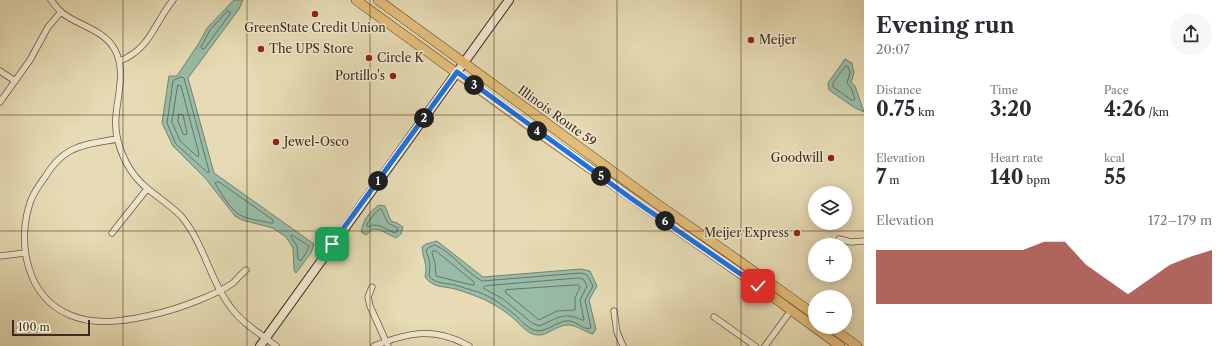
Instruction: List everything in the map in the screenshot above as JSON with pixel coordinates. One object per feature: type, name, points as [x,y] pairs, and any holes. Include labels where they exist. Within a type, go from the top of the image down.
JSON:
[{"type":"main road","name":"Illinois Route 59","points":[[356,0],[616,187],[726,263],[840,346]]},
{"type":"main road","name":"Illinois Route 59","points":[[378,0],[636,189],[808,310]]},
{"type":"main road","points":[[616,187],[636,189]]},
{"type":"main road","points":[[841,334],[857,346]]},
{"type":"street","points":[[51,0],[61,12],[94,30],[105,38],[114,48],[120,61],[121,74],[115,112],[115,125],[117,139],[126,163],[135,177],[147,189],[180,216],[189,228],[232,310],[243,321],[276,346]]},
{"type":"street","points":[[120,61],[138,52],[145,44],[173,0]]},
{"type":"street","points":[[260,346],[509,0]]},
{"type":"street","points":[[0,102],[30,60],[48,27],[61,12]]},
{"type":"street","points":[[0,70],[15,81]]},
{"type":"street","points":[[117,139],[82,146],[70,151],[50,168],[31,200],[25,232],[25,253],[29,270],[35,283],[54,307],[70,315],[88,320],[106,321],[145,316],[194,302],[232,283],[246,270]]},
{"type":"street","points":[[112,233],[147,189]]},
{"type":"street","points":[[852,242],[864,242]]},
{"type":"street","points":[[0,256],[25,253]]},
{"type":"street","points":[[372,287],[368,297],[370,306],[387,344]]},
{"type":"street","points":[[765,346],[797,302]]},
{"type":"street","points":[[614,311],[617,332],[623,346]]},
{"type":"street","points":[[714,317],[755,346]]},
{"type":"street","points":[[374,346],[387,344],[409,334],[425,333],[443,335],[459,340],[469,346]]},
{"type":"water","points":[[234,0],[243,0],[239,9],[188,78],[214,173],[314,244],[311,253],[296,273],[294,270],[293,248],[286,237],[273,228],[242,220],[235,216],[206,179],[173,146],[162,123],[169,76],[177,76],[207,28]]},
{"type":"water","points":[[845,59],[852,63],[854,73],[851,82],[855,86],[864,112],[855,108],[829,90],[828,83]]},
{"type":"water","points":[[379,205],[385,206],[391,221],[403,227],[401,234],[396,238],[380,230],[373,229],[366,235],[361,232],[367,217],[372,210]]},
{"type":"water","points":[[437,241],[483,277],[581,269],[590,271],[597,286],[589,300],[596,329],[593,334],[568,325],[559,327],[542,335],[533,334],[525,330],[506,312],[488,301],[455,289],[438,286],[431,283],[425,277],[426,265],[422,247],[426,244]]},
{"type":"place","name":"GreenState Credit Union","points":[[315,14]]},
{"type":"place","name":"Meijer","points":[[751,40]]},
{"type":"place","name":"The UPS Store","points":[[261,49]]},
{"type":"place","name":"Circle K","points":[[369,58]]},
{"type":"place","name":"Portillo's","points":[[393,76]]},
{"type":"place","name":"Jewel-Osco","points":[[276,142]]},
{"type":"place","name":"Goodwill","points":[[831,158]]},
{"type":"place","name":"Meijer Express","points":[[797,233]]},
{"type":"route","points":[[332,244],[457,72],[632,199],[758,286]]}]
